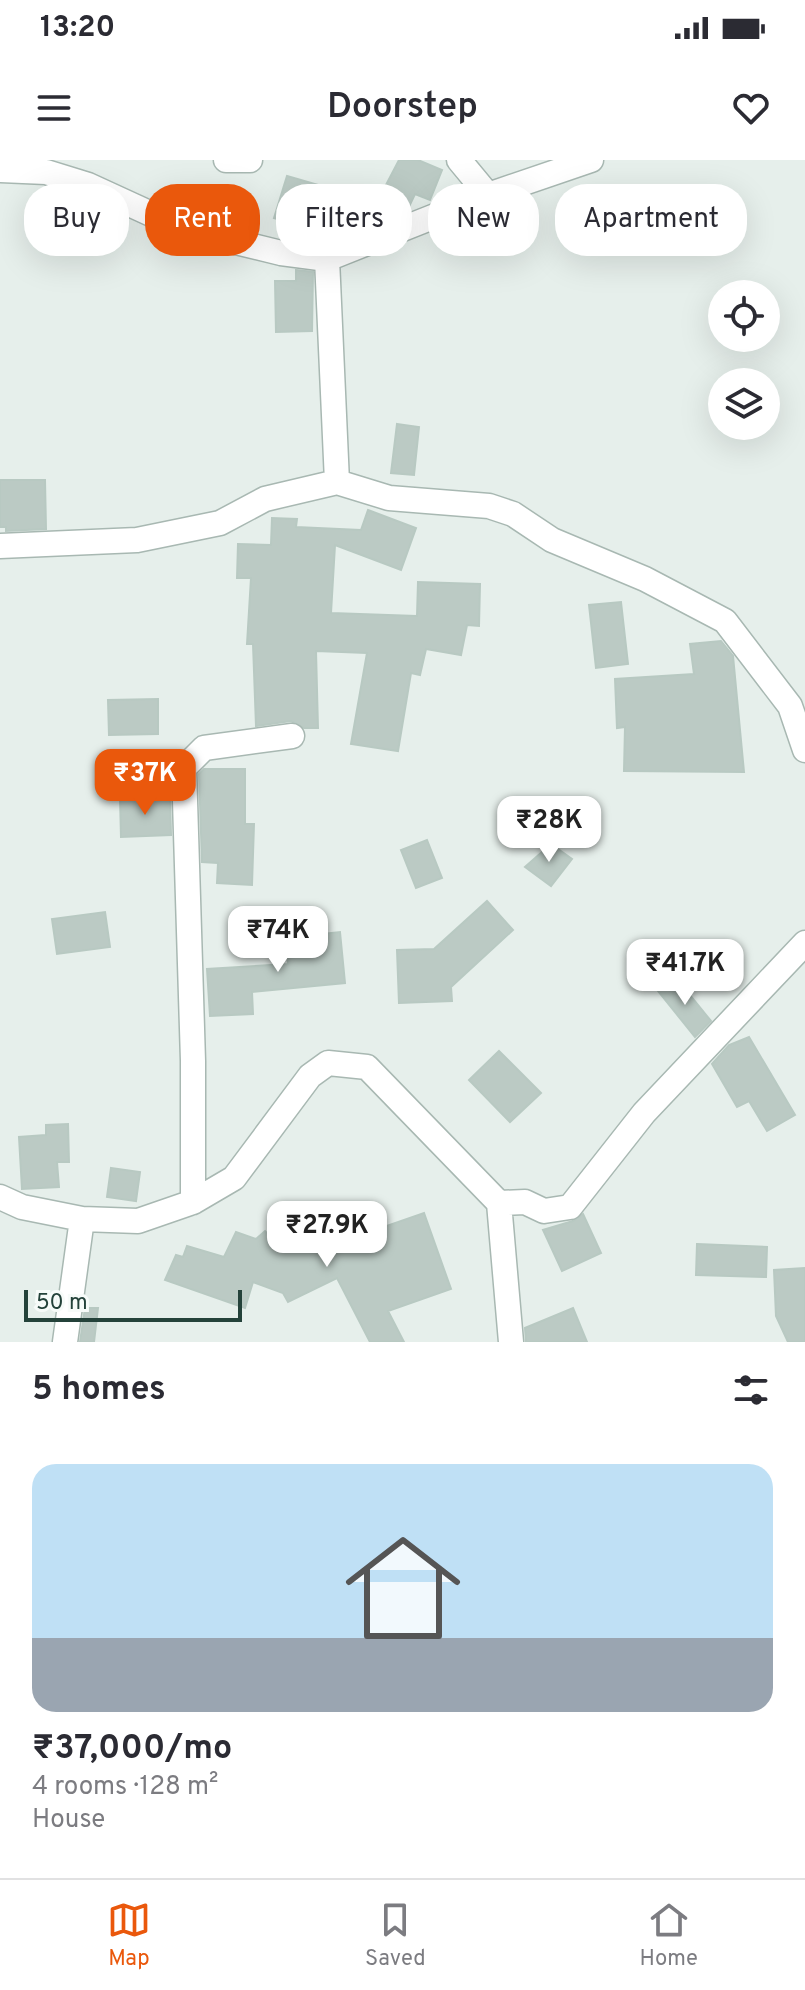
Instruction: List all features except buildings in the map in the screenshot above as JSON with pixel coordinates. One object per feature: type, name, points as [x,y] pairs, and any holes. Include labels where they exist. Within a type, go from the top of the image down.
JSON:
[{"type":"street","points":[[226,160],[250,160]]},
{"type":"street","points":[[459,160],[479,184]]},
{"type":"street","points":[[520,184],[591,160]]},
{"type":"street","points":[[0,170],[46,172],[88,185],[186,230],[281,253],[327,259],[428,219]]},
{"type":"street","points":[[327,259],[337,482]]},
{"type":"street","points":[[0,546],[137,540],[220,523],[265,499],[337,482],[389,498],[489,506],[513,514],[552,540],[645,579],[725,621],[790,706],[805,750]]},
{"type":"street","points":[[193,1202],[193,1061],[184,768],[204,748],[292,736]]},
{"type":"street","points":[[499,1203],[525,1202],[544,1211],[570,1207],[644,1113],[805,943]]},
{"type":"street","points":[[0,1197],[22,1207],[82,1219],[138,1221],[193,1202],[234,1178],[310,1076],[328,1063],[343,1062],[367,1067],[499,1203],[511,1342]]},
{"type":"street","points":[[65,1342],[82,1219]]}]
